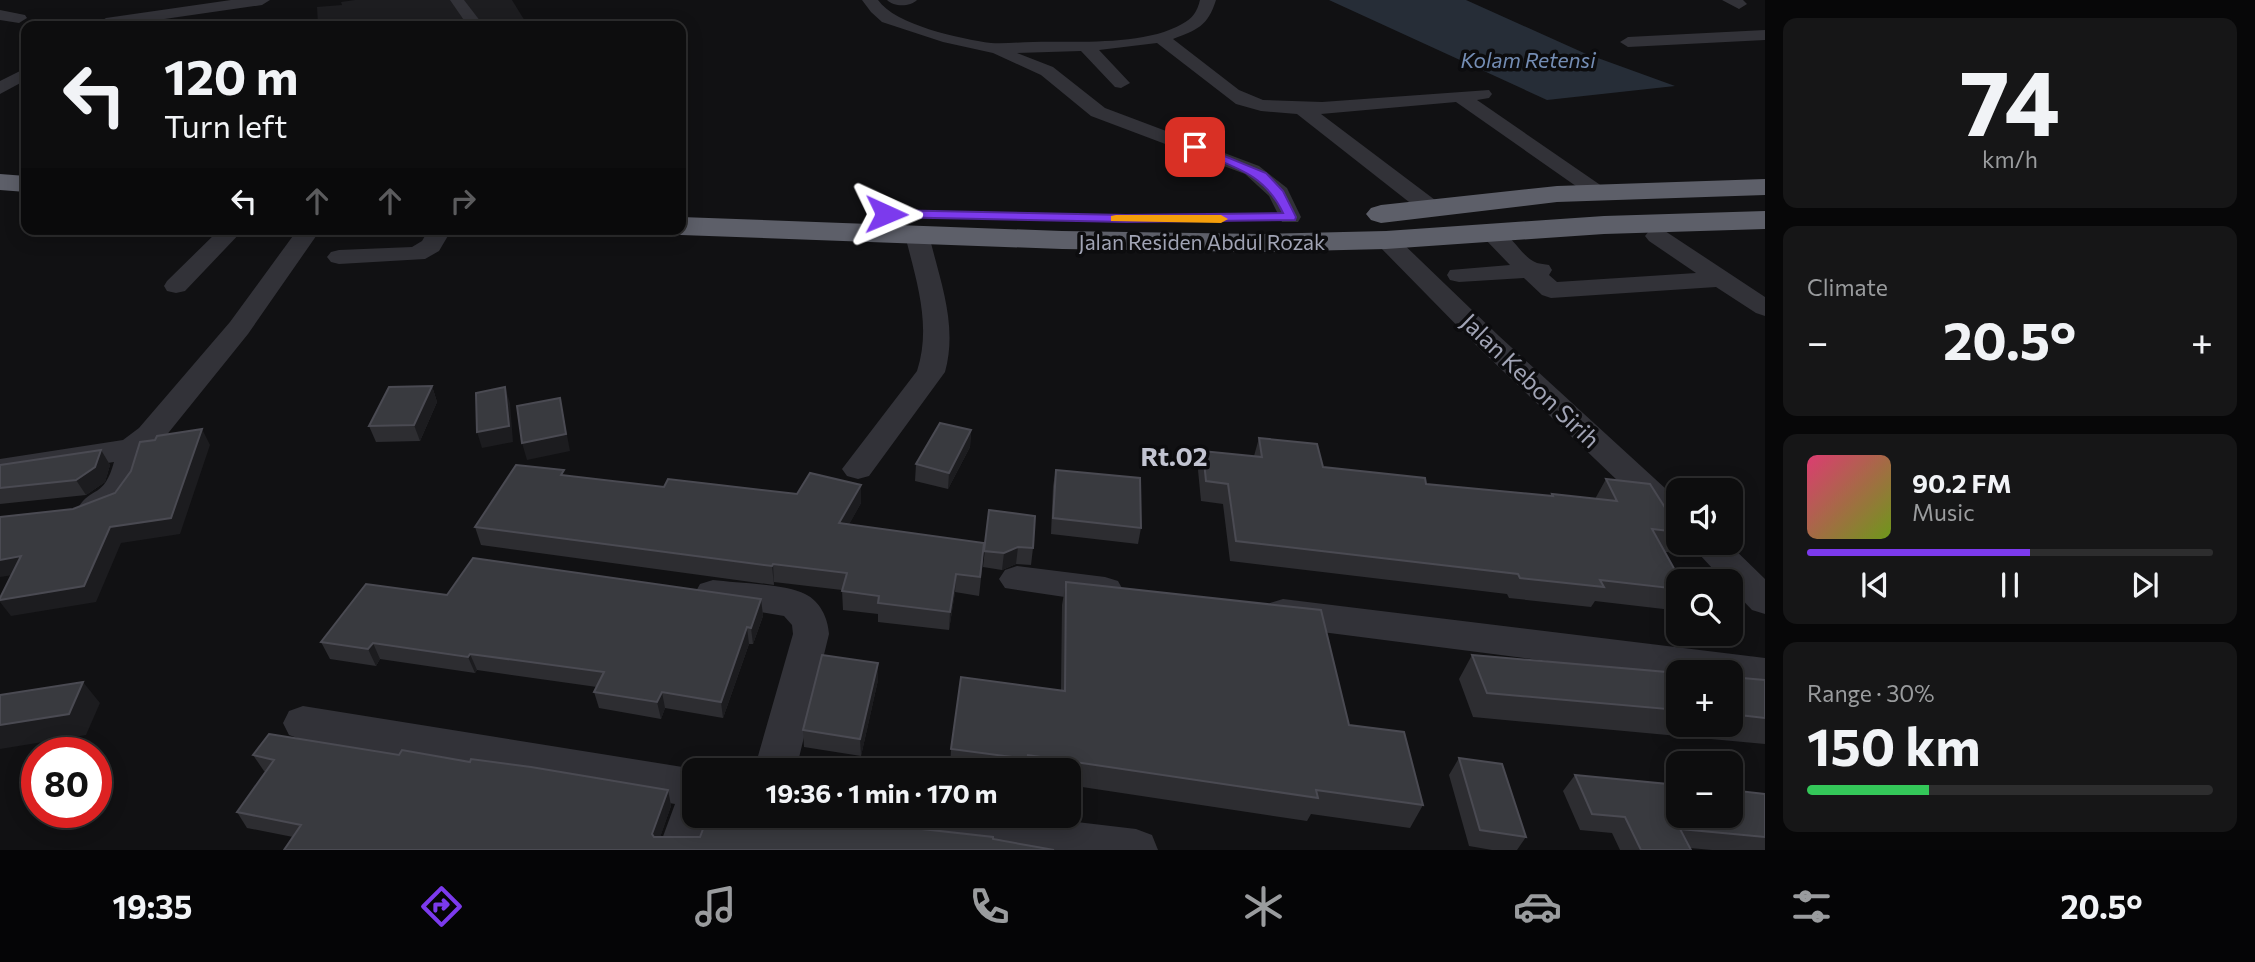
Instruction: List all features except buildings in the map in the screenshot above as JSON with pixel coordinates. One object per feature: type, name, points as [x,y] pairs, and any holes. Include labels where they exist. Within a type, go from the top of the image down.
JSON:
[{"type":"highway","points":[[0,183],[21,184]]},
{"type":"highway","points":[[1383,227],[1431,208],[1557,194],[1765,187]]},
{"type":"highway","name":"Jalan Residen Abdul Rozak","points":[[686,226],[1260,243],[1383,227],[1765,200]]},
{"type":"highway","points":[[0,202],[21,203]]},
{"type":"highway","name":"Jalan Residen Abdul Rozak","points":[[686,209],[1057,218],[1290,217],[1383,227],[1419,238],[1604,225],[1765,220]]},
{"type":"highway","points":[[1419,238],[1657,236],[1765,232]]},
{"type":"street","points":[[0,4],[13,0]]},
{"type":"street","points":[[128,21],[262,0]]},
{"type":"street","points":[[870,0],[888,19],[1025,60],[1047,71],[1098,112],[1252,170],[1279,193],[1290,217]]},
{"type":"street","points":[[895,0],[909,0]]},
{"type":"street","points":[[988,48],[1086,46],[1161,38],[1198,22],[1206,15],[1208,0]]},
{"type":"street","points":[[108,21],[131,1]]},
{"type":"street","points":[[457,1],[472,21]]},
{"type":"street","points":[[0,15],[19,18]]},
{"type":"street","points":[[1628,42],[1765,36]]},
{"type":"street","points":[[1161,38],[1243,100],[1262,107],[1303,109],[1483,94]]},
{"type":"street","points":[[1086,46],[1121,83]]},
{"type":"street","points":[[0,89],[21,76]]},
{"type":"street","points":[[1459,96],[1601,192]]},
{"type":"street","points":[[1303,109],[1431,208]]},
{"type":"street","name":"Jalan Kebon Sirih","points":[[1383,227],[1499,351],[1666,508]]},
{"type":"street","points":[[176,286],[227,235]]},
{"type":"street","points":[[0,469],[133,448],[168,417],[208,368],[306,235]]},
{"type":"street","points":[[339,257],[417,254],[431,246],[437,235]]},
{"type":"street","points":[[858,469],[931,372],[938,354],[935,315],[917,235]]},
{"type":"street","points":[[1657,236],[1765,308]]},
{"type":"street","points":[[1496,238],[1551,289],[1721,279]]},
{"type":"street","points":[[1459,275],[1694,260]]},
{"type":"street","points":[[61,513],[86,510],[114,498],[122,489],[133,448]]},
{"type":"street","points":[[1721,555],[1758,586]]},
{"type":"street","points":[[1017,579],[1142,595]]},
{"type":"street","points":[[682,588],[794,604],[810,621],[811,634],[778,758]]},
{"type":"street","points":[[1252,609],[1765,674]]},
{"type":"street","points":[[303,723],[682,786]]},
{"type":"street","points":[[680,850],[688,828]]},
{"type":"street","points":[[926,828],[992,842],[1136,850]]},
{"type":"shaded area","points":[[512,0],[525,21],[318,21],[317,7],[342,5],[341,2]]},
{"type":"water","name":"Kolam Retensi","points":[[1329,0],[1466,0],[1584,53],[1675,86],[1547,100]]},
{"type":"slow traffic","points":[[1116,218],[1221,219]]},
{"type":"district","name":"Rt.02","points":[[1174,455]]},
{"type":"route","points":[[886,214],[1235,219],[1290,217],[1279,193],[1262,176],[1195,147]]}]
